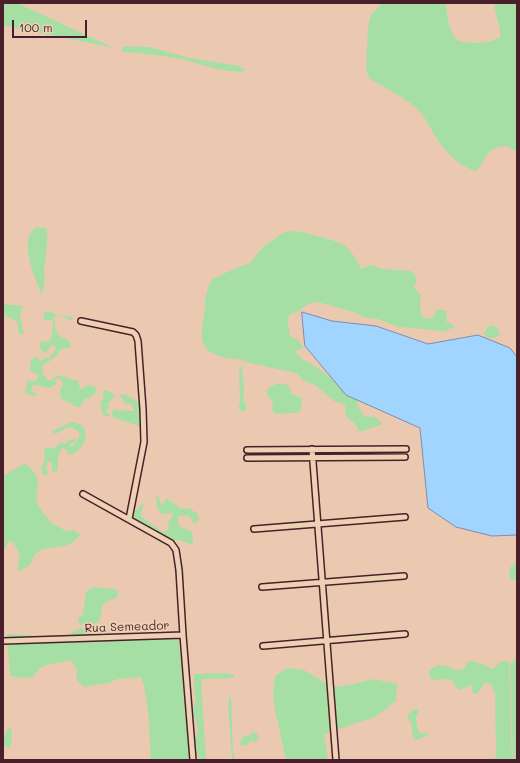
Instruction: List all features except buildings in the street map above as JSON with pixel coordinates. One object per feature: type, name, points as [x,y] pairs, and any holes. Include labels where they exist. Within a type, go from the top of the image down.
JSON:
[{"type":"street","points":[[81,322],[133,332],[138,341],[144,442],[129,519]]},
{"type":"street","points":[[312,449],[336,760]]},
{"type":"street","points":[[247,450],[406,449]]},
{"type":"street","points":[[248,458],[405,456]]},
{"type":"street","points":[[83,494],[167,540],[176,550],[179,570],[183,635]]},
{"type":"street","points":[[254,529],[405,518]]},
{"type":"street","points":[[262,587],[404,576]]},
{"type":"street","points":[[263,646],[326,642],[406,634]]},
{"type":"street","name":"Rua Semeador","points":[[3,641],[183,635],[193,760]]},
{"type":"green space","points":[[3,3],[17,3],[114,48],[5,26],[3,28]]},
{"type":"green space","points":[[382,3],[446,3],[449,24],[452,33],[458,41],[479,43],[495,40],[500,37],[500,28],[494,3],[517,3],[517,152],[508,146],[495,148],[488,153],[477,171],[470,169],[457,161],[445,150],[423,116],[416,108],[369,78],[366,70],[368,26],[371,15]]},
{"type":"green space","points":[[124,46],[149,47],[190,58],[239,66],[246,71],[238,72],[221,70],[176,58],[124,52],[121,49]]},
{"type":"green space","points":[[36,227],[47,228],[44,270],[45,280],[42,295],[31,265],[28,248],[30,234]]},
{"type":"green space","points":[[296,231],[336,241],[348,248],[361,269],[371,265],[381,269],[411,271],[417,278],[414,288],[421,295],[420,306],[422,317],[432,319],[437,309],[447,311],[446,321],[455,327],[444,331],[399,327],[378,319],[366,318],[356,313],[318,302],[308,304],[299,311],[289,315],[288,325],[290,336],[299,341],[304,348],[294,351],[301,358],[318,368],[356,397],[359,408],[364,416],[375,417],[383,424],[360,432],[354,423],[346,416],[345,405],[334,401],[315,385],[304,381],[296,373],[216,355],[207,350],[202,340],[205,299],[212,279],[250,263],[262,248],[278,236],[286,232]]},
{"type":"green space","points":[[3,304],[23,306],[20,317],[24,333],[21,335],[18,332],[18,323],[3,313]]},
{"type":"green space","points":[[46,311],[60,316],[54,317],[57,333],[68,340],[71,345],[70,348],[61,350],[54,358],[42,366],[43,374],[48,380],[52,380],[58,375],[78,381],[80,389],[87,385],[95,387],[97,391],[91,397],[83,400],[83,404],[79,407],[64,401],[60,389],[63,385],[59,378],[55,380],[57,383],[54,386],[49,388],[37,385],[32,386],[31,390],[38,395],[33,396],[25,393],[28,380],[34,381],[39,377],[30,370],[31,360],[35,357],[40,361],[44,358],[50,357],[56,348],[54,345],[45,353],[39,347],[41,340],[41,342],[49,341],[52,336],[53,321],[45,320],[43,314]]},
{"type":"green space","points":[[60,316],[68,316],[73,318],[72,321]]},
{"type":"green space","points":[[491,325],[497,328],[500,334],[495,338],[489,338],[485,336],[484,333]]},
{"type":"green space","points":[[239,366],[242,368],[244,390],[243,400],[246,404],[246,410],[241,412],[238,404],[240,403]]},
{"type":"green space","points":[[278,383],[288,385],[292,394],[302,398],[301,408],[298,413],[276,414],[271,410],[273,405],[272,400],[268,397],[268,388]]},
{"type":"green space","points":[[105,390],[113,393],[114,397],[108,404],[109,408],[105,411],[111,415],[107,417],[103,416],[100,404],[104,397],[102,393]]},
{"type":"green space","points":[[119,394],[127,395],[141,404],[142,427],[114,418],[112,414],[113,410],[135,411],[131,404],[126,404]]},
{"type":"green space","points":[[74,422],[82,425],[85,434],[84,443],[79,450],[71,455],[68,454],[67,450],[63,448],[58,456],[57,471],[53,473],[51,461],[48,462],[46,466],[48,474],[44,476],[41,468],[45,459],[45,448],[54,448],[61,442],[65,444],[68,440],[76,438],[75,442],[71,443],[69,446],[73,446],[80,436],[79,432],[72,427],[54,434],[52,431]]},
{"type":"green space","points":[[25,464],[36,475],[38,480],[37,502],[46,516],[52,523],[65,531],[74,530],[80,535],[71,543],[48,548],[38,552],[28,566],[17,571],[19,554],[16,547],[9,540],[3,551],[3,476]]},
{"type":"green space","points":[[157,493],[161,504],[163,505],[166,499],[173,497],[168,499],[169,502],[170,501],[178,505],[180,509],[189,508],[198,514],[199,519],[194,524],[190,517],[186,515],[178,517],[180,527],[191,531],[193,543],[189,544],[176,540],[162,543],[157,540],[157,532],[132,518],[136,510],[142,504],[144,505],[141,513],[142,517],[163,532],[167,531],[169,528],[168,521],[173,515],[172,513],[161,514],[157,508]]},
{"type":"green space","points":[[517,561],[517,580],[512,580],[509,577],[511,566]]},
{"type":"green space","points":[[93,587],[115,589],[118,593],[117,598],[106,602],[102,608],[100,620],[97,623],[80,625],[78,621],[79,617],[83,615],[86,592]]},
{"type":"green space","points":[[81,628],[110,634],[119,638],[172,637],[179,641],[189,760],[151,760],[148,707],[141,677],[118,679],[108,683],[84,687],[76,679],[77,669],[71,660],[42,667],[33,677],[21,678],[10,676],[7,634],[30,635],[40,641],[71,643],[71,633]]},
{"type":"green space","points":[[517,657],[517,760],[513,760],[510,663]]},
{"type":"green space","points":[[472,661],[483,664],[492,669],[502,661],[509,662],[512,760],[487,760],[491,758],[494,759],[496,756],[495,691],[493,690],[491,684],[485,683],[476,694],[473,694],[472,685],[460,690],[455,686],[451,679],[434,680],[430,678],[429,671],[438,665],[447,666],[458,670],[466,667],[466,663]]},
{"type":"green space","points":[[288,668],[304,670],[332,687],[349,685],[374,679],[397,684],[396,701],[375,717],[324,734],[328,760],[286,760],[275,710],[273,693],[275,676]]},
{"type":"green space","points":[[226,673],[234,675],[234,678],[201,680],[206,760],[199,760],[194,739],[198,731],[193,711],[196,698],[194,690],[194,674]]},
{"type":"green space","points":[[231,695],[233,751],[235,760],[232,760],[228,703]]},
{"type":"green space","points":[[415,709],[419,710],[416,719],[418,731],[420,733],[427,733],[428,735],[417,740],[413,739],[411,723],[407,718],[408,714]]},
{"type":"green space","points":[[9,728],[12,731],[11,745],[9,748],[3,746],[3,737],[6,737],[6,731]]},
{"type":"green space","points":[[253,731],[259,738],[256,742],[250,741],[247,746],[241,745],[240,741],[245,736],[250,735]]},
{"type":"water","points":[[302,312],[332,321],[376,326],[428,344],[478,335],[510,348],[517,357],[517,535],[492,536],[456,527],[428,508],[420,428],[346,395],[305,346]]}]
